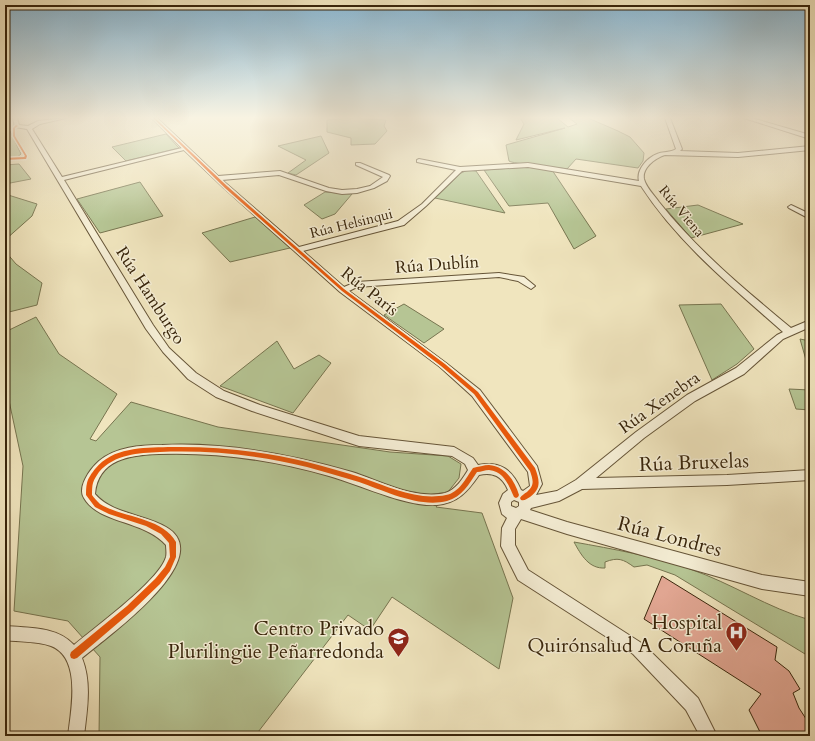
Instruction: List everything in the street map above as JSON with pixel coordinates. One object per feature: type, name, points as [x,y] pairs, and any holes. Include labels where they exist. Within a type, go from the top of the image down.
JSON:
[{"type":"street","name":"Rúa Hamburgo","points":[[44,153],[149,327],[166,350],[192,376],[220,394],[256,408],[359,441],[454,452],[468,461],[475,470]]},
{"type":"street","points":[[60,179],[168,153]]},
{"type":"street","name":"Rúa París","points":[[192,153],[226,187],[343,290],[443,364],[470,388],[500,425],[533,470],[537,481],[534,490],[520,505]]},
{"type":"street","name":"Rúa Viena","points":[[672,153],[661,155],[649,162],[643,168],[640,177],[643,184],[665,215],[689,242],[789,332]]},
{"type":"street","name":"Rúa Viena","points":[[677,153],[684,155],[729,155],[757,153]]},
{"type":"street","points":[[419,161],[460,169],[528,165],[643,184]]},
{"type":"street","points":[[217,178],[280,173],[328,190],[342,192],[357,191],[372,187],[385,180],[387,176],[358,164]]},
{"type":"street","name":"Rúa Helsinqui","points":[[298,250],[401,223],[424,205],[460,169]]},
{"type":"street","points":[[226,187],[244,177]]},
{"type":"street","points":[[791,207],[810,217]]},
{"type":"street","name":"Rúa Dublín","points":[[343,290],[356,285],[455,276],[499,275],[521,279],[531,286]]},
{"type":"street","name":"Rúa Xenebra","points":[[520,505],[559,496],[580,484],[691,398],[740,371],[769,345],[789,332],[810,323]]},
{"type":"street","points":[[74,655],[149,590],[164,574],[173,556],[174,546],[168,534],[156,527],[99,507],[90,496],[89,484],[97,470],[111,459],[127,453],[144,450],[222,450],[263,454],[323,468],[416,497],[433,500],[448,498],[461,491],[475,470],[491,468],[506,476],[513,484],[520,505],[508,528],[508,546],[523,575],[638,649],[692,704],[709,736]]},
{"type":"street","name":"Rúa Bruxelas","points":[[580,484],[727,480],[810,475]]},
{"type":"street","name":"Rúa Londres","points":[[520,505],[567,528],[762,582],[810,589]]},
{"type":"street","points":[[5,633],[52,638],[65,646],[74,655],[81,681],[76,736]]},
{"type":"green space","points":[[5,153],[20,153],[21,154],[16,158],[5,157]]},
{"type":"green space","points":[[118,153],[160,153],[126,161]]},
{"type":"green space","points":[[291,153],[329,153],[296,175],[288,173],[306,160]]},
{"type":"green space","points":[[507,153],[644,153],[643,161],[638,168],[576,159],[567,169],[509,161]]},
{"type":"green space","points":[[19,164],[31,179],[5,184],[5,165]]},
{"type":"green space","points":[[526,167],[552,170],[596,236],[574,249],[548,203],[509,206],[484,170]]},
{"type":"green space","points":[[468,170],[476,171],[505,213],[435,198],[461,173]]},
{"type":"green space","points":[[140,182],[163,216],[100,233],[77,199]]},
{"type":"green space","points":[[325,192],[352,194],[335,214],[322,219],[304,205]]},
{"type":"green space","points":[[5,194],[37,204],[32,216],[5,240]]},
{"type":"green space","points":[[698,205],[743,224],[691,238],[666,209]]},
{"type":"green space","points":[[255,217],[290,248],[230,262],[202,233]]},
{"type":"green space","points":[[5,251],[16,264],[42,283],[37,305],[5,313]]},
{"type":"green space","points":[[404,304],[444,329],[424,343],[384,315]]},
{"type":"green space","points":[[721,304],[754,349],[737,364],[712,380],[679,305]]},
{"type":"green space","points":[[36,317],[59,354],[117,394],[90,439],[96,441],[131,402],[218,427],[390,452],[448,456],[461,464],[459,478],[436,507],[482,513],[513,598],[499,669],[392,597],[370,630],[348,615],[255,736],[99,736],[100,657],[68,621],[14,611],[23,466],[5,382],[5,332]]},
{"type":"green space","points":[[800,339],[810,341],[810,374]]},
{"type":"green space","points":[[277,341],[294,369],[319,355],[331,363],[293,413],[220,386]]},
{"type":"green space","points":[[789,389],[810,390],[810,410],[796,409]]},
{"type":"green space","points":[[574,542],[618,550],[676,564],[720,581],[779,609],[810,620],[810,657],[675,575],[647,565],[634,567],[627,562],[617,559],[605,562],[605,568],[599,568],[590,564],[586,560]]},
{"type":"building","name":"Hospital Quirónsalud A Coruña","points":[[662,576],[777,647],[775,660],[789,671],[800,689],[793,693],[799,708],[810,725],[810,736],[762,736],[749,710],[761,694],[644,619]]},
{"type":"cycle path","points":[[5,159],[25,158],[26,156],[24,153]]},
{"type":"cycle path","points":[[190,153],[226,187],[343,290],[443,365],[476,393],[533,470],[536,480],[536,487],[523,498]]},
{"type":"cycle path","points":[[74,655],[144,595],[167,569],[173,557],[173,542],[163,532],[148,524],[112,512],[97,505],[89,495],[90,482],[96,472],[101,466],[111,459],[124,453],[168,449],[193,449],[262,455],[330,471],[400,494],[424,499],[447,498],[452,496],[460,491],[475,470],[489,468],[496,469],[504,474],[513,486],[516,495]]},
{"type":"place","name":"Hospital Quirónsalud A Coruña","points":[[737,652]]},
{"type":"place","name":"Centro Privado Plurilingüe Peñarredonda","points":[[399,658]]}]
